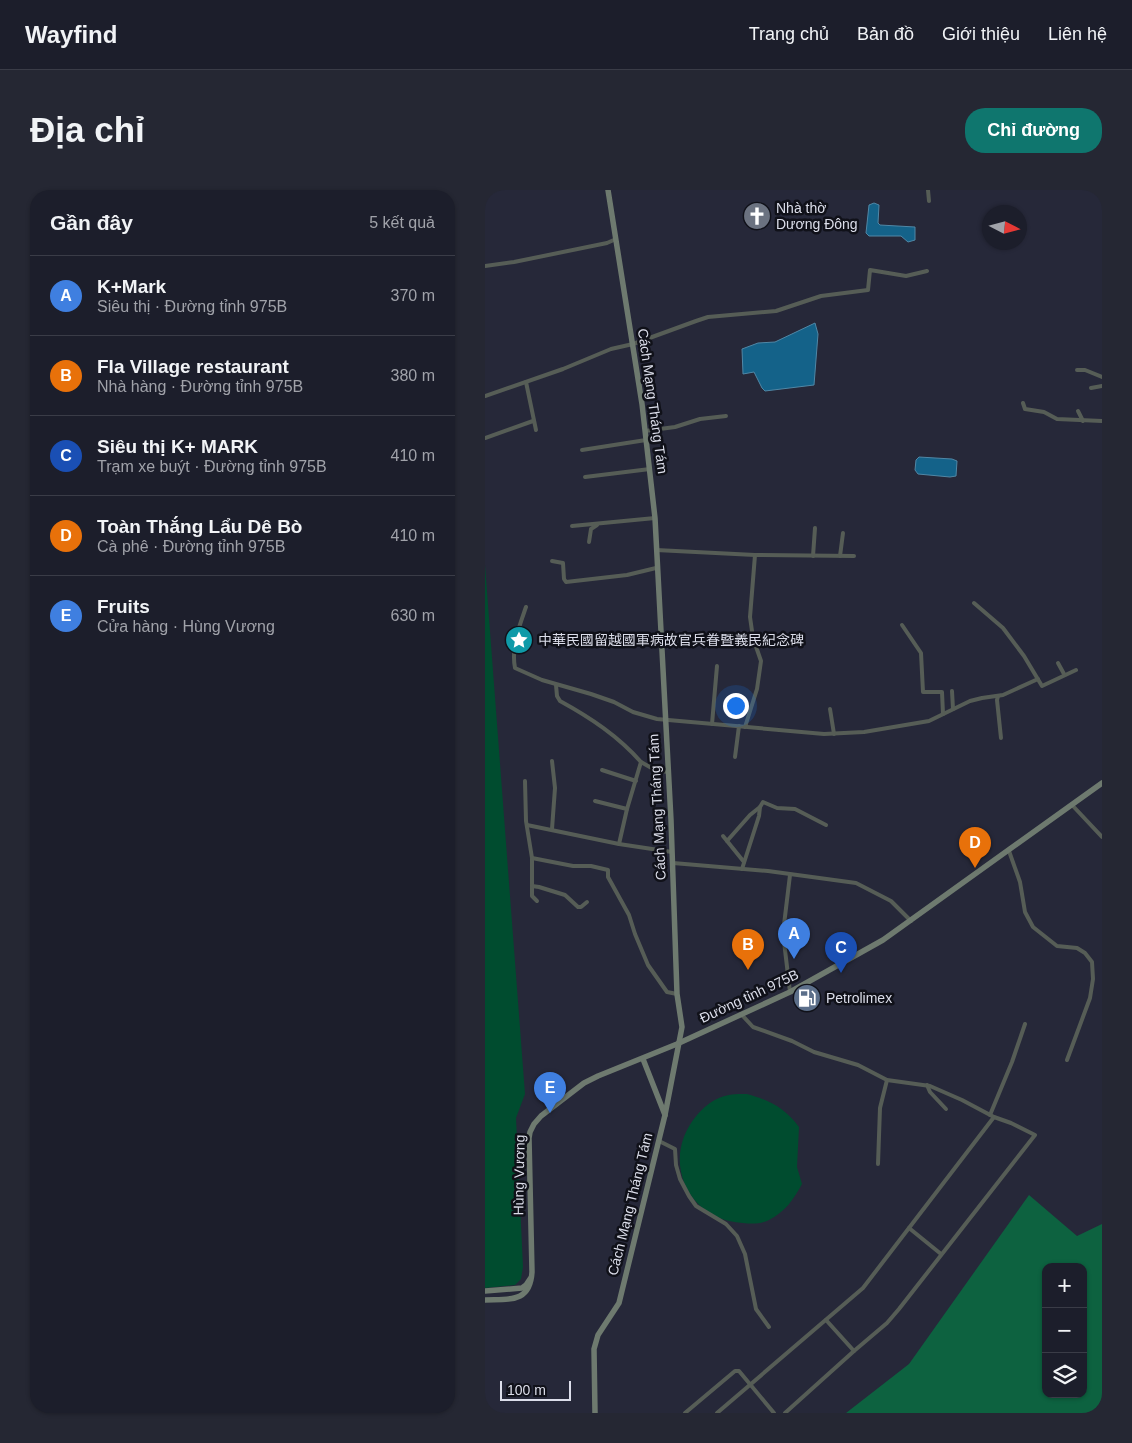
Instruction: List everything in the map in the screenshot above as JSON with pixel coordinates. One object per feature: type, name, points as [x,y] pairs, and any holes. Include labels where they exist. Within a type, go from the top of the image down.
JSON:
[{"type":"street","name":"Cách Mạng Tháng Tám","points":[[595,1413],[594,1349],[596,1340],[619,1303],[665,1115],[681,1027],[677,994],[673,864],[656,568],[655,518],[633,344],[608,190]]},
{"type":"street","points":[[928,190],[929,201]]},
{"type":"street","points":[[485,266],[607,244],[616,239]]},
{"type":"street","points":[[485,396],[611,349],[633,344],[684,324],[708,317],[776,311],[821,296],[867,290],[868,273],[870,270],[906,276],[927,271]]},
{"type":"street","points":[[1077,370],[1085,370],[1102,377]]},
{"type":"street","points":[[526,382],[536,430]]},
{"type":"street","points":[[1091,388],[1102,386]]},
{"type":"street","points":[[1023,403],[1025,408],[1044,412],[1057,419],[1102,421]]},
{"type":"street","points":[[1078,411],[1083,421]]},
{"type":"street","points":[[645,431],[675,427],[699,419],[726,416]]},
{"type":"street","points":[[485,438],[533,421]]},
{"type":"street","points":[[581,450],[646,440]]},
{"type":"street","points":[[585,477],[650,469]]},
{"type":"street","points":[[572,526],[655,518]]},
{"type":"street","points":[[589,542],[591,529],[597,525]]},
{"type":"street","points":[[813,556],[815,528]]},
{"type":"street","points":[[839,556],[843,533]]},
{"type":"street","points":[[656,550],[755,556],[854,556]]},
{"type":"street","points":[[745,727],[757,689],[761,661],[753,638],[750,617],[755,556]]},
{"type":"street","points":[[552,561],[563,563],[564,579],[567,582],[627,575],[656,568]]},
{"type":"street","points":[[973,603],[1003,628],[1024,656],[1042,686],[1076,670]]},
{"type":"street","points":[[526,608],[518,627],[515,642],[515,668],[556,685],[614,702],[633,712],[665,720],[834,734],[864,732],[922,723],[977,699],[998,696],[1038,679]]},
{"type":"street","points":[[902,625],[921,653],[923,692],[942,692],[943,714]]},
{"type":"street","points":[[1058,663],[1064,674]]},
{"type":"street","points":[[712,724],[717,666]]},
{"type":"street","points":[[556,685],[557,696],[560,701],[599,723],[627,746],[641,762],[655,770],[668,772]]},
{"type":"street","points":[[952,691],[953,709]]},
{"type":"street","points":[[998,696],[1001,738]]},
{"type":"street","points":[[830,709],[834,734]]},
{"type":"street","points":[[735,758],[739,726]]},
{"type":"street","points":[[552,761],[555,788],[552,830]]},
{"type":"street","points":[[619,844],[627,808],[641,762]]},
{"type":"street","points":[[602,770],[635,781]]},
{"type":"street","points":[[525,781],[527,824],[532,858],[532,896],[537,901]]},
{"type":"street","name":"Đường tỉnh 975B","points":[[677,1044],[790,992],[883,940],[1102,783]]},
{"type":"street","points":[[595,801],[627,808]]},
{"type":"street","points":[[727,841],[763,802],[777,808],[795,809],[826,825]]},
{"type":"street","points":[[1072,805],[1102,837]]},
{"type":"street","points":[[742,869],[759,816],[760,807]]},
{"type":"street","points":[[527,824],[619,844],[672,852]]},
{"type":"street","points":[[723,836],[743,862]]},
{"type":"street","points":[[1009,851],[1020,882],[1025,912],[1033,928],[1057,946],[1077,948],[1085,953],[1093,962],[1090,998],[1067,1060]]},
{"type":"street","points":[[532,858],[573,866],[591,866],[608,870],[609,877],[629,915],[648,965],[667,992],[677,994]]},
{"type":"street","points":[[673,864],[768,871],[856,882],[891,901],[911,921]]},
{"type":"street","points":[[790,875],[783,933],[790,992]]},
{"type":"street","points":[[532,886],[565,895],[578,907],[587,902]]},
{"type":"street","points":[[741,1014],[753,1027],[792,1041],[813,1052],[859,1065],[887,1080],[927,1085],[1035,1135],[887,1323],[785,1413]]},
{"type":"street","points":[[717,1413],[863,1288],[992,1116],[1025,1024]]},
{"type":"street","name":"Hùng Vương","points":[[485,1300],[523,1296],[531,1284],[529,1138],[534,1124],[547,1110],[598,1076],[677,1044]]},
{"type":"street","points":[[643,1059],[665,1115]]},
{"type":"street","points":[[878,1164],[879,1108],[887,1080]]},
{"type":"street","points":[[927,1085],[930,1092],[946,1109]]},
{"type":"street","points":[[659,1141],[675,1149],[676,1165],[680,1179],[696,1206],[726,1224],[737,1236],[745,1254],[756,1309],[769,1327]]},
{"type":"street","points":[[909,1228],[941,1254]]},
{"type":"street","points":[[485,1291],[522,1288],[529,1282],[532,1272]]},
{"type":"street","points":[[826,1320],[853,1351]]},
{"type":"street","points":[[685,1413],[735,1371],[739,1371],[774,1413]]},
{"type":"green space","points":[[485,565],[525,1094],[516,1118],[523,1267],[521,1279],[515,1285],[485,1288]]},
{"type":"green space","points":[[732,1094],[747,1094],[776,1106],[794,1120],[799,1127],[797,1167],[802,1184],[792,1200],[780,1213],[766,1221],[757,1223],[743,1223],[723,1219],[707,1211],[694,1199],[685,1184],[680,1167],[681,1150],[686,1132],[697,1115],[708,1104],[719,1098]]},
{"type":"green space","points":[[1029,1195],[1077,1236],[1102,1224],[1102,1413],[846,1413],[909,1364]]},
{"type":"water","points":[[874,203],[879,205],[878,223],[880,225],[915,227],[915,240],[908,242],[901,236],[869,236],[866,233],[869,205]]},
{"type":"water","points":[[815,323],[818,334],[814,385],[765,391],[754,372],[743,374],[742,349],[758,343],[775,342]]},
{"type":"water","points":[[919,457],[957,461],[956,476],[918,474],[915,470],[916,460]]},
{"type":"place","name":"Nhà thờ Dương Đông","points":[[757,216]]},
{"type":"place","name":"中華民國留越國軍病故官兵眷暨義民紀念碑","points":[[519,640]]},
{"type":"place","name":"Toàn Thắng Lẩu Dê Bò","points":[[975,868]]},
{"type":"place","name":"K+Mark","points":[[794,959]]},
{"type":"place","name":"Fla Village restaurant","points":[[748,970]]},
{"type":"place","name":"Siêu thị K+ MARK","points":[[841,973]]},
{"type":"place","name":"Petrolimex","points":[[807,998]]},
{"type":"place","name":"Fruits","points":[[550,1113]]}]
